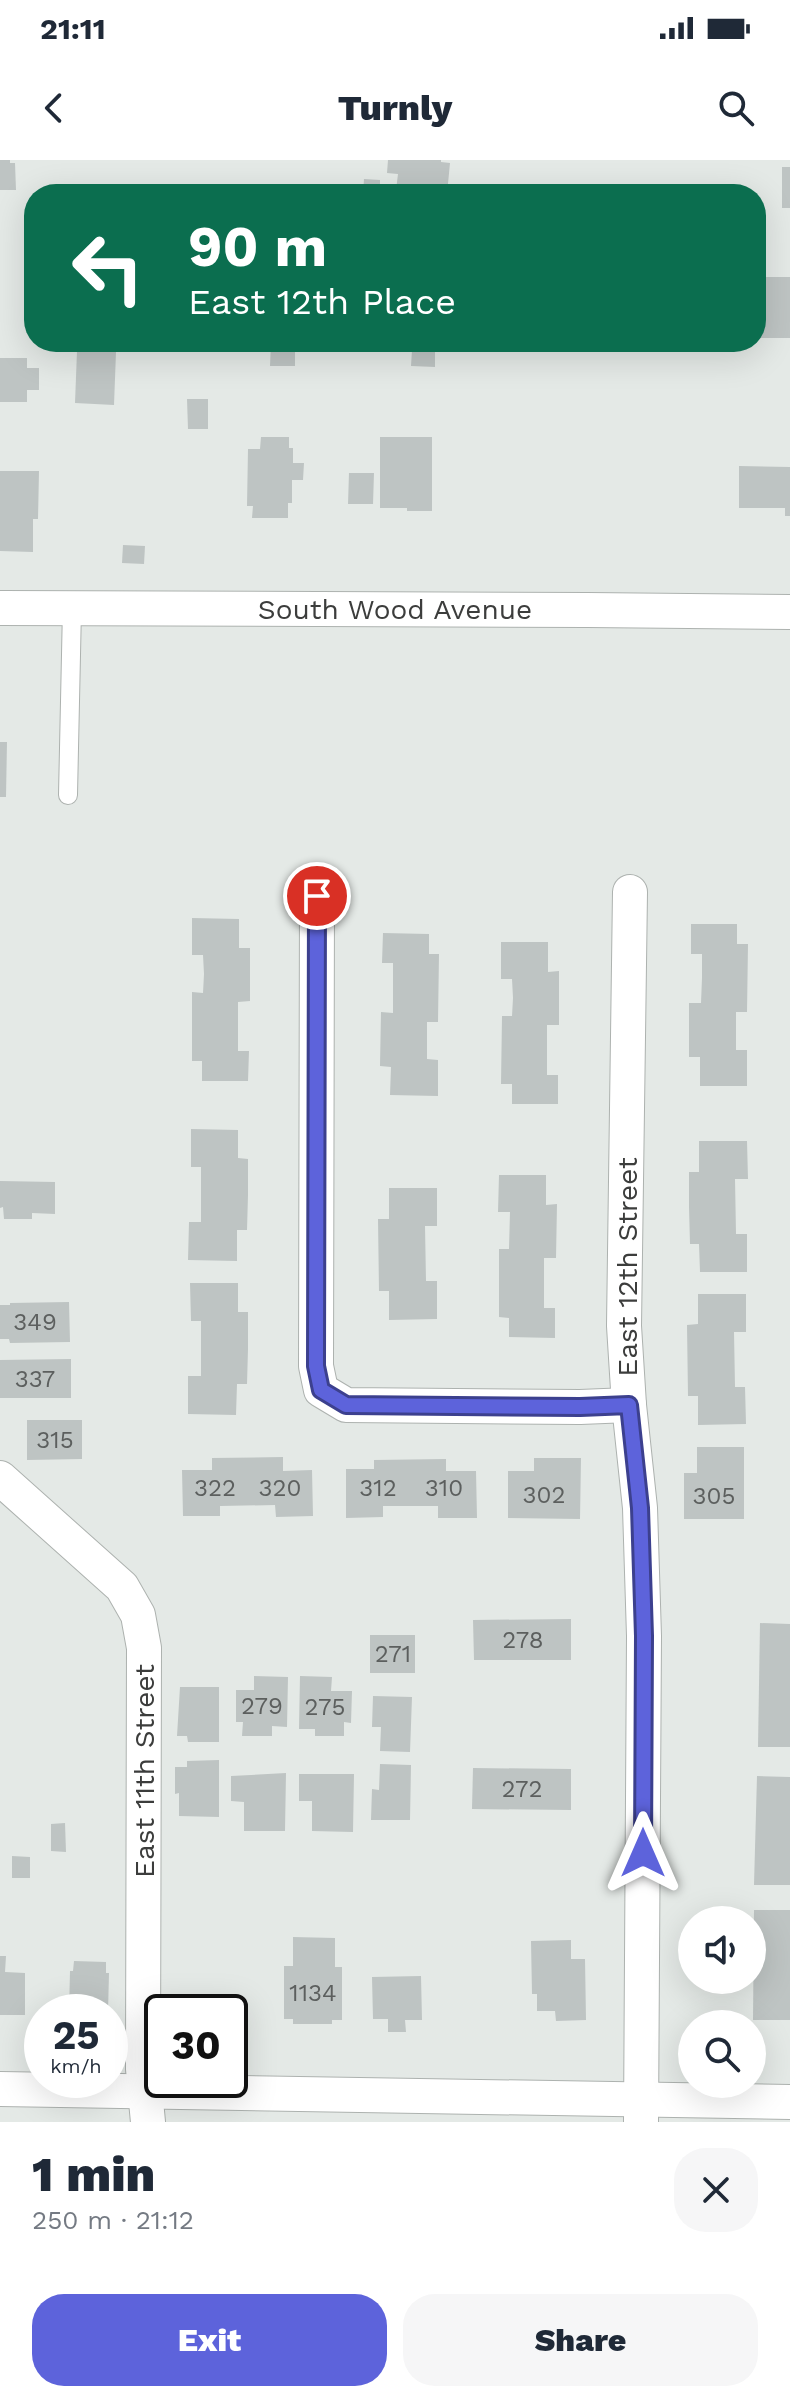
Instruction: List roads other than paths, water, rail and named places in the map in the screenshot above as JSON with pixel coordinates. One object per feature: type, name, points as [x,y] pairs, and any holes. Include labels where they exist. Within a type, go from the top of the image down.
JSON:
[{"type":"street","name":"South Wood Avenue","points":[[0,608],[790,612]]},
{"type":"street","name":"East 12th Street","points":[[630,892],[624,1326],[640,1508],[644,1636],[641,2111]]},
{"type":"street","points":[[317,896],[316,1366],[321,1390],[346,1405],[629,1405]]},
{"type":"street","name":"East 11th Street","points":[[0,1478],[122,1587],[138,1615],[144,1648],[143,2069],[147,2107]]},
{"type":"street","points":[[0,2089],[147,2107],[641,2111],[790,2102]]},
{"type":"lane","points":[[68,795],[72,608]]}]
